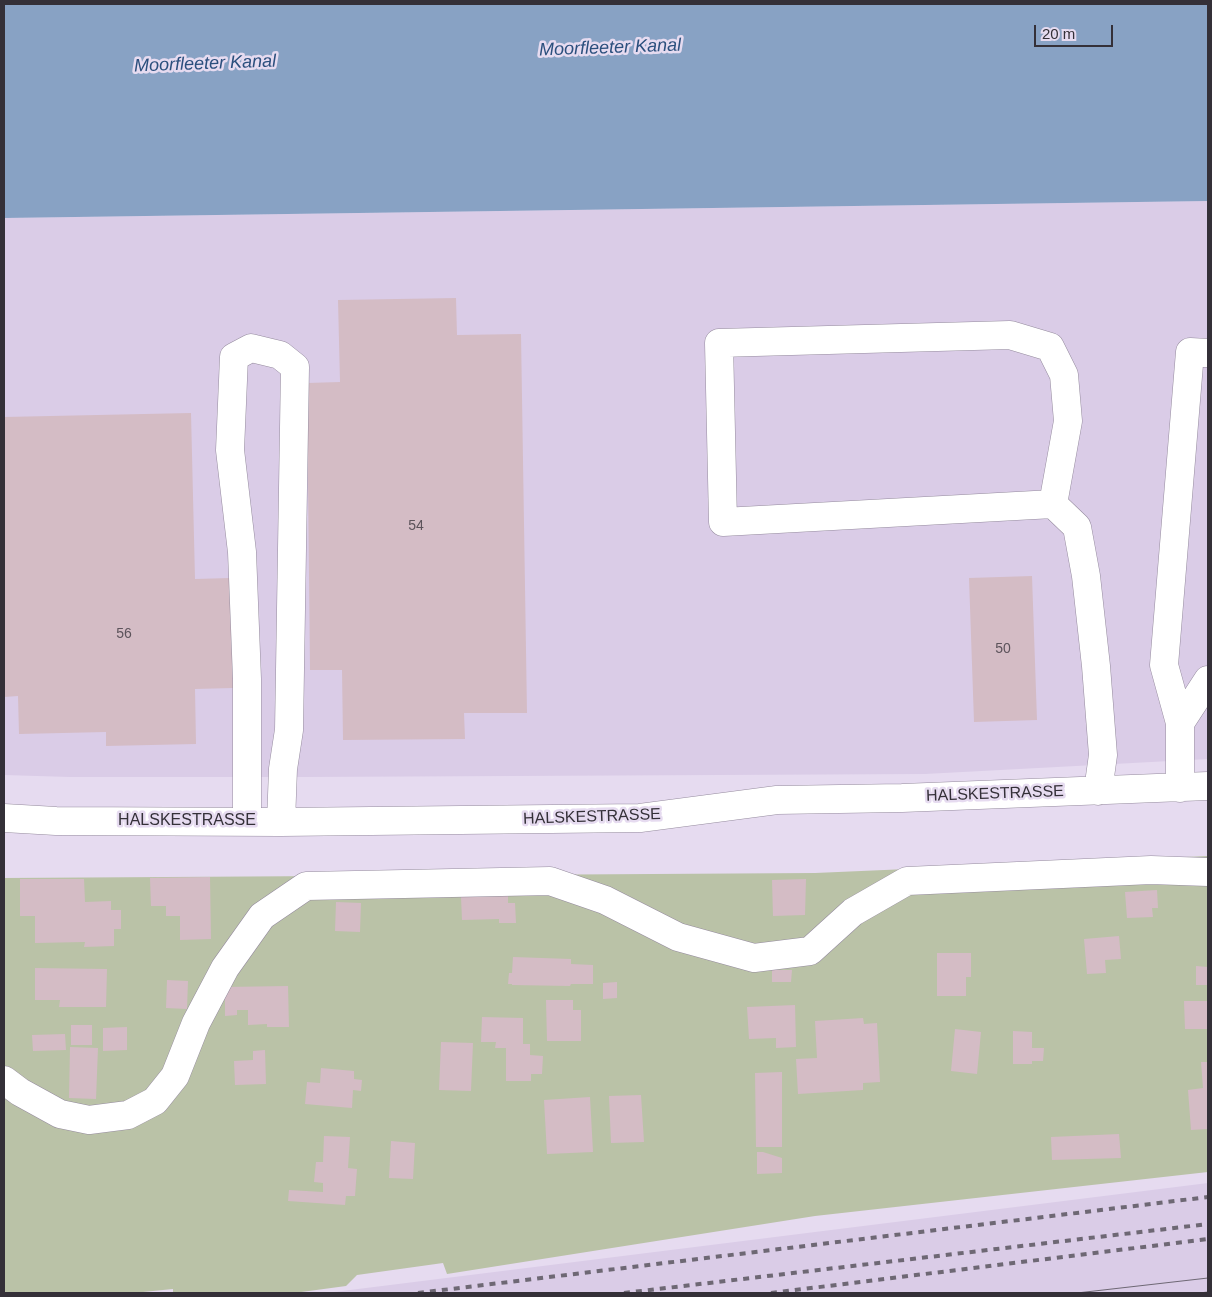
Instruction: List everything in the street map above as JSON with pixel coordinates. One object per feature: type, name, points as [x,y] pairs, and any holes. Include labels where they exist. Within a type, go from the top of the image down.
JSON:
[{"type":"street","points":[[1053,504],[1068,422],[1064,376],[1050,347],[1010,335],[719,343],[723,522],[1053,504],[1077,527],[1086,576],[1096,666],[1103,755],[1098,790]]},
{"type":"street","points":[[247,821],[247,679],[242,552],[230,450],[234,357],[251,348],[280,355],[295,367],[289,730],[283,769],[281,822]]},
{"type":"street","points":[[1180,788],[1180,723],[1164,665],[1190,352],[1208,352]]},
{"type":"street","points":[[1180,723],[1208,680]]},
{"type":"street","name":"HALSKESTRASSE","points":[[4,818],[56,821],[281,822],[640,818],[777,800],[902,798],[1208,786]]},
{"type":"street","points":[[4,1080],[20,1092],[60,1114],[89,1120],[128,1115],[155,1101],[174,1076],[196,1023],[226,968],[262,916],[306,886],[550,881],[605,900],[678,937],[754,958],[810,951],[853,912],[907,881],[1151,870],[1208,872]]},
{"type":"shaded area","points":[[1208,201],[1208,759],[925,774],[305,777],[70,777],[4,775],[4,218]]},
{"type":"shaded area","points":[[1208,1183],[1208,1293],[326,1293]]},
{"type":"green space","points":[[1208,856],[1208,1172],[815,1216],[447,1274],[443,1263],[357,1275],[346,1286],[294,1293],[173,1293],[173,1289],[133,1293],[4,1293],[4,878],[815,873]]},
{"type":"water","name":"Moorfleeter Kanal","points":[[4,4],[1208,4],[1208,201],[4,218]]},
{"type":"building","points":[[456,298],[457,335],[521,334],[527,713],[464,713],[465,739],[343,740],[342,670],[310,670],[307,383],[340,382],[338,300]]},
{"type":"building","points":[[191,413],[195,579],[230,578],[233,688],[195,689],[196,744],[106,746],[106,732],[19,734],[18,696],[4,697],[4,417]]},
{"type":"building","points":[[1032,576],[1037,720],[974,722],[969,578]]},
{"type":"building","points":[[210,877],[211,939],[180,940],[180,916],[166,916],[166,906],[151,906],[150,878]]},
{"type":"building","points":[[20,879],[84,879],[85,902],[111,901],[111,910],[121,910],[121,929],[114,929],[114,946],[84,947],[85,942],[35,943],[35,916],[20,916]]},
{"type":"building","points":[[806,879],[805,915],[773,916],[772,880]]},
{"type":"building","points":[[1157,890],[1158,908],[1152,908],[1153,917],[1127,918],[1125,892]]},
{"type":"building","points":[[508,896],[508,903],[515,903],[516,923],[499,923],[499,919],[462,920],[461,897]]},
{"type":"building","points":[[336,902],[361,903],[360,932],[335,931]]},
{"type":"building","points":[[1119,936],[1121,959],[1105,960],[1106,973],[1087,974],[1084,939]]},
{"type":"building","points":[[937,953],[971,953],[971,977],[966,977],[966,996],[937,996]]},
{"type":"building","points":[[513,957],[571,959],[571,964],[593,965],[593,984],[571,984],[570,986],[508,984],[509,973],[512,973]]},
{"type":"building","points":[[1196,966],[1208,967],[1208,985],[1196,985]]},
{"type":"building","points":[[35,968],[107,969],[106,1007],[59,1007],[60,1000],[35,1000]]},
{"type":"building","points":[[772,970],[792,970],[791,982],[772,982]]},
{"type":"building","points":[[167,980],[188,981],[187,1009],[166,1008]]},
{"type":"building","points":[[617,982],[617,998],[603,999],[603,983]]},
{"type":"building","points":[[288,986],[289,1027],[267,1027],[267,1024],[248,1025],[248,1010],[237,1010],[237,1015],[225,1016],[225,987]]},
{"type":"building","points":[[546,1000],[573,1000],[573,1010],[581,1010],[581,1041],[547,1041]]},
{"type":"building","points":[[1184,1001],[1208,1001],[1208,1029],[1185,1029]]},
{"type":"building","points":[[795,1005],[796,1047],[776,1048],[776,1038],[749,1039],[747,1007]]},
{"type":"building","points":[[482,1017],[523,1018],[523,1044],[530,1044],[530,1055],[543,1056],[542,1074],[531,1074],[531,1081],[506,1081],[506,1048],[495,1048],[496,1042],[481,1042]]},
{"type":"building","points":[[863,1018],[864,1024],[877,1023],[880,1082],[863,1083],[863,1090],[798,1094],[796,1059],[817,1058],[815,1021]]},
{"type":"building","points":[[71,1025],[92,1025],[92,1045],[71,1045]]},
{"type":"building","points":[[127,1027],[127,1050],[103,1051],[103,1028]]},
{"type":"building","points":[[955,1029],[981,1032],[977,1074],[951,1071]]},
{"type":"building","points":[[1013,1031],[1032,1032],[1032,1048],[1044,1048],[1043,1061],[1032,1061],[1032,1064],[1013,1064]]},
{"type":"building","points":[[65,1034],[66,1050],[33,1051],[32,1035]]},
{"type":"building","points":[[441,1042],[473,1043],[471,1091],[439,1090]]},
{"type":"building","points":[[70,1047],[98,1048],[96,1099],[69,1098]]},
{"type":"building","points":[[265,1050],[266,1084],[235,1085],[234,1061],[253,1060],[253,1051]]},
{"type":"building","points":[[1201,1062],[1208,1062],[1208,1129],[1191,1130],[1188,1090],[1203,1088]]},
{"type":"building","points":[[321,1068],[354,1071],[354,1079],[362,1080],[361,1091],[353,1090],[352,1108],[305,1104],[307,1082],[320,1083]]},
{"type":"building","points":[[782,1072],[782,1147],[756,1147],[755,1073]]},
{"type":"building","points":[[641,1095],[644,1142],[611,1143],[609,1096]]},
{"type":"building","points":[[590,1097],[593,1152],[547,1154],[544,1100]]},
{"type":"building","points":[[1119,1134],[1121,1158],[1052,1160],[1051,1137]]},
{"type":"building","points":[[324,1136],[350,1137],[348,1168],[357,1169],[355,1196],[346,1196],[345,1205],[288,1201],[289,1190],[323,1192],[323,1183],[314,1182],[316,1162],[323,1162]]},
{"type":"building","points":[[391,1141],[415,1143],[413,1179],[389,1178]]},
{"type":"building","points":[[757,1152],[782,1158],[782,1173],[757,1174]]},
{"type":"tram line","points":[[1077,1293],[1208,1278]]},
{"type":"tram line","points":[[1199,1293],[1208,1292]]},
{"type":"railway","points":[[418,1293],[1208,1197]]},
{"type":"railway","points":[[624,1293],[1208,1224]]},
{"type":"railway","points":[[771,1293],[1208,1239]]}]
